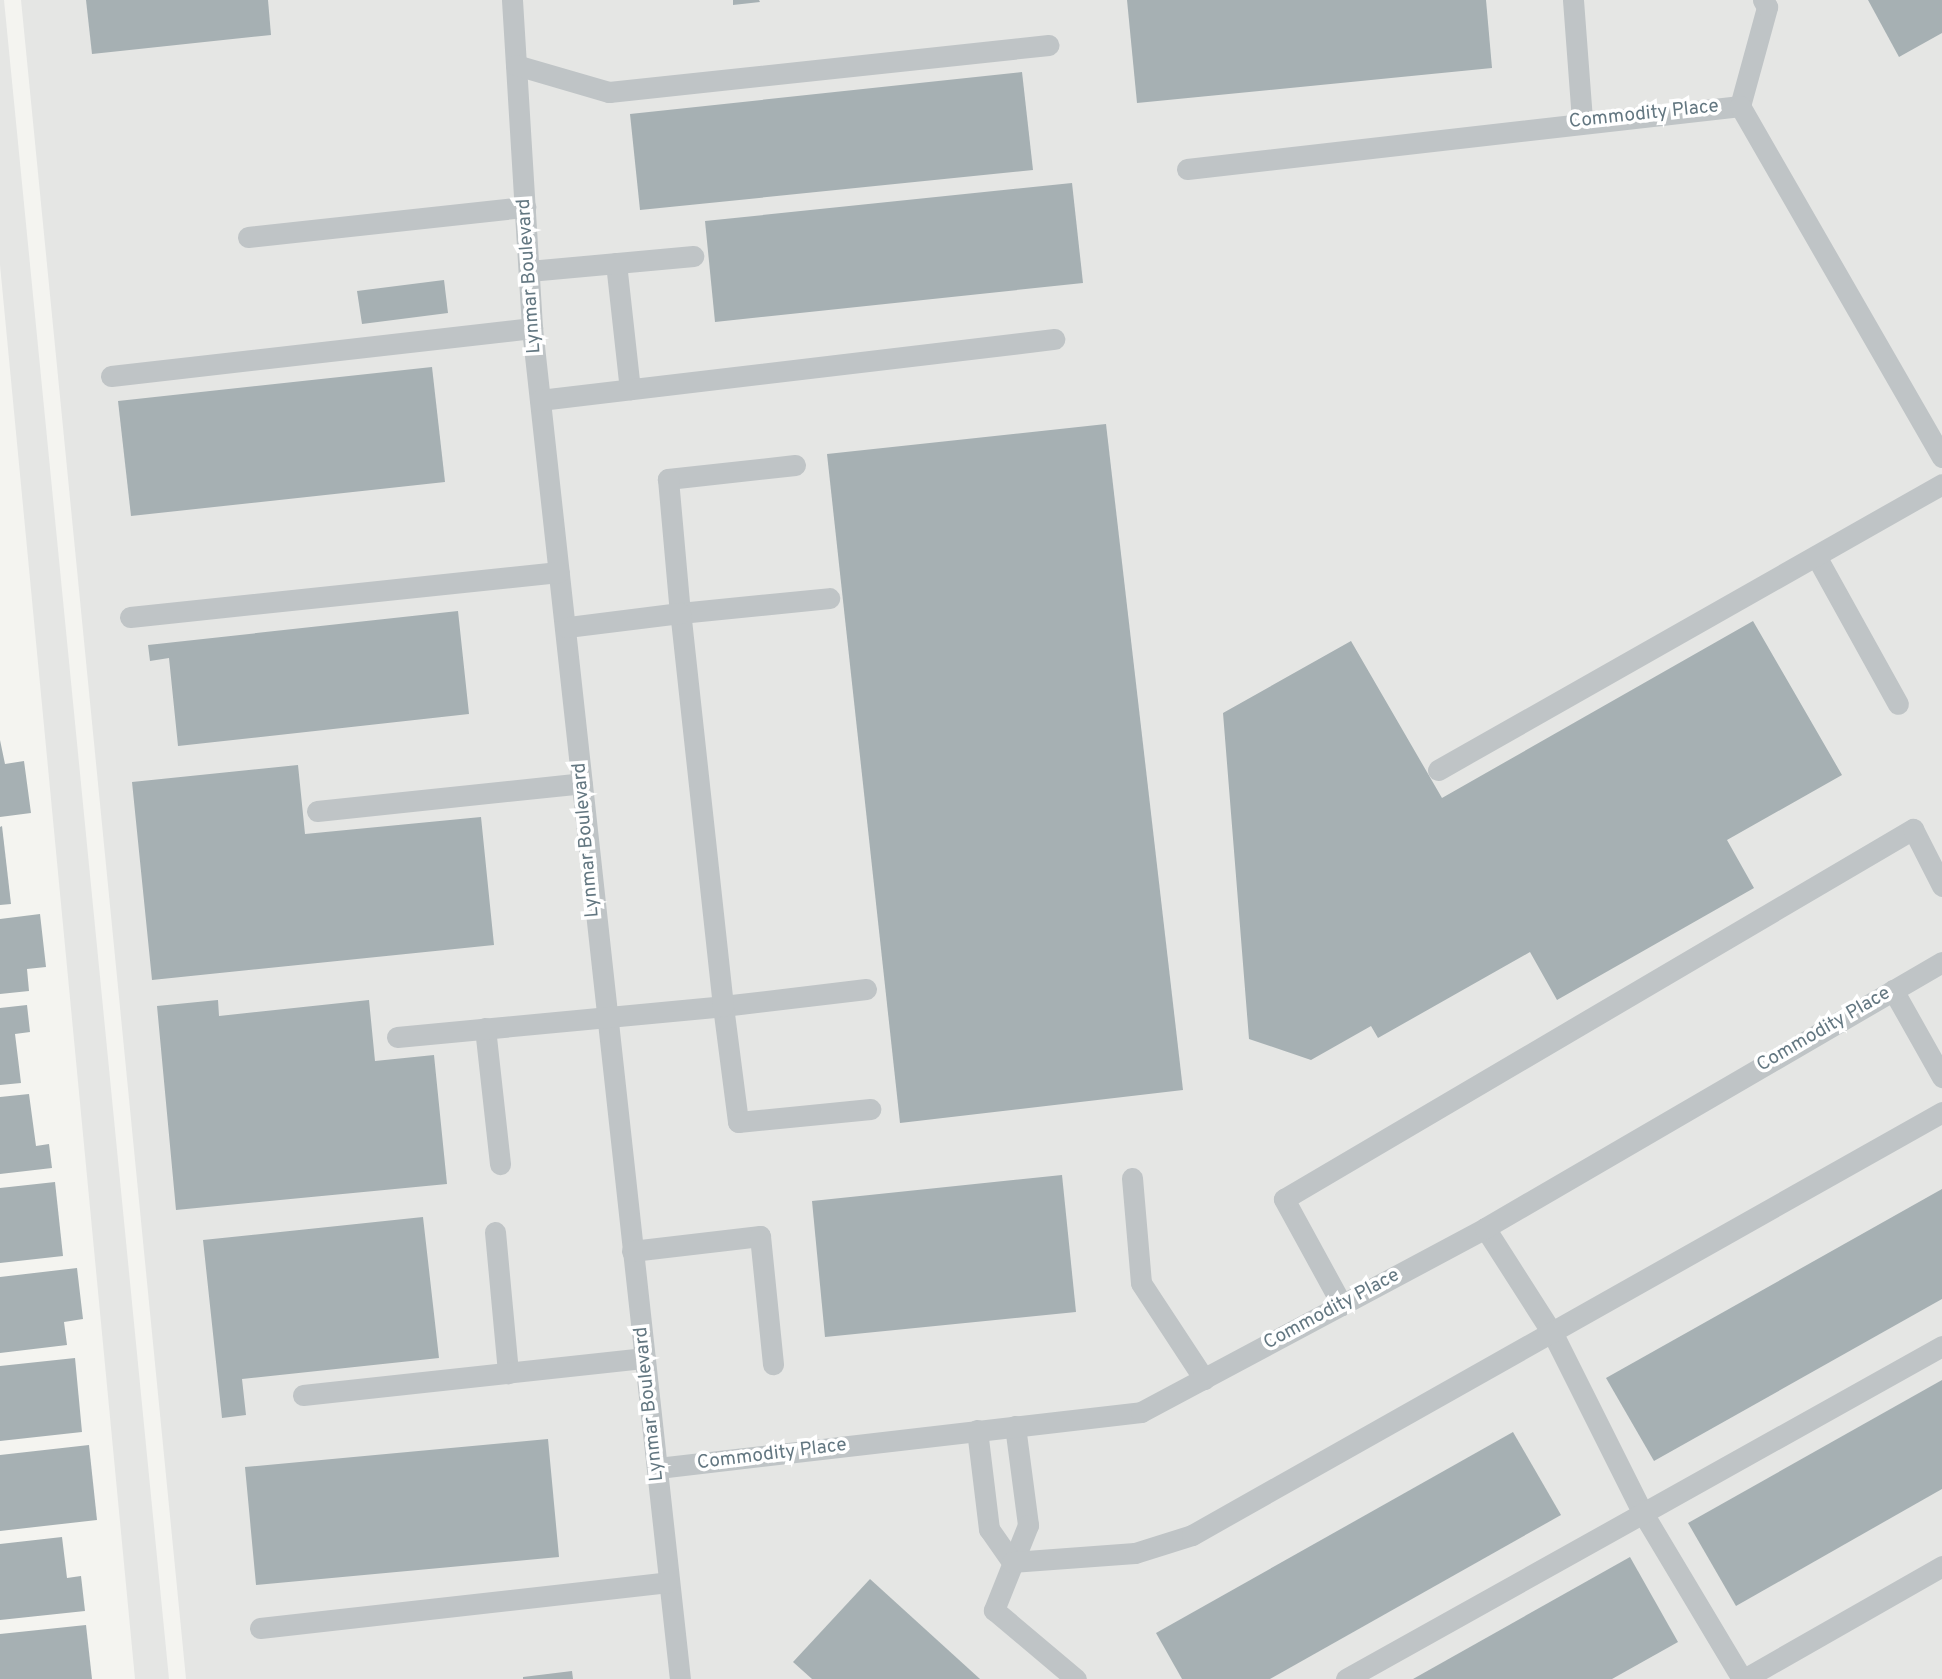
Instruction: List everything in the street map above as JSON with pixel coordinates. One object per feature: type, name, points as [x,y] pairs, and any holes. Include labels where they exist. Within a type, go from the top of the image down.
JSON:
[{"type":"lane","name":"Lynmar Boulevard","points":[[512,0],[532,328],[567,627],[604,1016],[658,1468],[680,1679]]},
{"type":"lane","points":[[1573,0],[1582,121]]},
{"type":"lane","points":[[1740,106],[1767,7],[1763,0]]},
{"type":"lane","points":[[516,65],[609,92],[1048,45]]},
{"type":"lane","name":"Commodity Place","points":[[1187,169],[1582,121],[1740,106],[1942,457]]},
{"type":"lane","points":[[248,237],[525,207]]},
{"type":"lane","points":[[529,271],[693,257]]},
{"type":"lane","points":[[616,263],[630,389]]},
{"type":"lane","points":[[111,376],[532,328]]},
{"type":"lane","points":[[540,400],[1054,339]]},
{"type":"lane","points":[[795,465],[668,479],[723,1006],[738,1122],[870,1110]]},
{"type":"lane","points":[[1438,770],[1942,484]]},
{"type":"lane","points":[[1816,556],[1898,704]]},
{"type":"lane","points":[[130,617],[559,572]]},
{"type":"lane","points":[[567,627],[829,598]]},
{"type":"lane","points":[[317,811],[582,783]]},
{"type":"lane","points":[[1342,1305],[1284,1199],[1913,829],[1942,886]]},
{"type":"lane","name":"Commodity Place","points":[[658,1468],[1141,1412],[1485,1227],[1942,962]]},
{"type":"lane","points":[[397,1037],[723,1006],[866,989]]},
{"type":"lane","points":[[1893,990],[1942,1077]]},
{"type":"lane","points":[[485,1028],[500,1164]]},
{"type":"lane","points":[[1012,1562],[1135,1553],[1192,1535],[1554,1336],[1942,1112]]},
{"type":"lane","points":[[1132,1178],[1141,1283],[1204,1379]]},
{"type":"lane","points":[[1485,1227],[1554,1336],[1641,1510],[1743,1679],[1942,1566]]},
{"type":"lane","points":[[495,1232],[508,1373]]},
{"type":"lane","points":[[632,1251],[760,1236],[773,1364]]},
{"type":"lane","points":[[1346,1679],[1641,1510],[1942,1346]]},
{"type":"lane","points":[[303,1395],[645,1358]]},
{"type":"lane","points":[[1015,1426],[1028,1525],[993,1610],[1076,1679]]},
{"type":"lane","points":[[977,1430],[989,1529],[1012,1562]]},
{"type":"lane","points":[[260,1628],[668,1583]]},
{"type":"shaded area","points":[[0,0],[4,0],[169,1679],[135,1679],[0,265]]},
{"type":"shaded area","points":[[21,0],[1942,0],[1942,1679],[186,1679]]},
{"type":"building","points":[[86,0],[268,0],[271,35],[92,54]]},
{"type":"building","points":[[733,0],[759,0],[760,2],[733,5]]},
{"type":"building","points":[[1127,0],[1486,0],[1492,68],[1137,103]]},
{"type":"building","points":[[1868,0],[1942,0],[1942,33],[1899,57]]},
{"type":"building","points":[[1022,72],[1033,170],[640,210],[630,114]]},
{"type":"building","points":[[1072,183],[1083,283],[715,322],[705,221]]},
{"type":"building","points":[[444,280],[448,313],[362,324],[357,291]]},
{"type":"building","points":[[432,367],[445,482],[131,516],[118,401]]},
{"type":"building","points":[[1106,424],[1183,1090],[900,1123],[827,454]]},
{"type":"building","points":[[458,611],[469,714],[178,746],[169,658],[150,661],[148,645]]},
{"type":"building","points":[[1753,621],[1842,775],[1727,840],[1754,888],[1557,1000],[1530,952],[1378,1038],[1371,1026],[1311,1060],[1249,1039],[1223,713],[1351,641],[1442,798]]},
{"type":"building","points":[[0,740],[5,764],[24,761],[31,813],[0,817]]},
{"type":"building","points":[[298,765],[305,834],[481,817],[494,945],[152,980],[132,782]]},
{"type":"building","points":[[2,826],[11,904],[0,905],[0,827]]},
{"type":"building","points":[[40,914],[46,967],[27,969],[29,991],[0,994],[0,919]]},
{"type":"building","points":[[218,1000],[219,1016],[369,1000],[375,1061],[434,1055],[447,1184],[176,1210],[157,1006]]},
{"type":"building","points":[[27,1005],[30,1032],[15,1034],[21,1083],[0,1085],[0,1008]]},
{"type":"building","points":[[29,1094],[36,1146],[49,1144],[52,1168],[0,1174],[0,1097]]},
{"type":"building","points":[[1062,1175],[1076,1312],[825,1337],[812,1201]]},
{"type":"building","points":[[55,1182],[63,1256],[0,1263],[0,1188]]},
{"type":"building","points":[[1942,1189],[1942,1299],[1654,1461],[1606,1378]]},
{"type":"building","points":[[423,1217],[439,1358],[242,1379],[246,1415],[222,1418],[203,1240]]},
{"type":"building","points":[[77,1268],[83,1319],[64,1322],[67,1345],[0,1353],[0,1277]]},
{"type":"building","points":[[75,1358],[82,1432],[0,1441],[0,1366]]},
{"type":"building","points":[[1942,1380],[1942,1489],[1736,1606],[1688,1523]]},
{"type":"building","points":[[1513,1432],[1561,1515],[1270,1679],[1182,1679],[1156,1633]]},
{"type":"building","points":[[548,1439],[559,1557],[256,1585],[245,1467]]},
{"type":"building","points":[[89,1445],[97,1520],[0,1531],[0,1455]]},
{"type":"building","points":[[62,1537],[67,1578],[81,1576],[85,1611],[0,1620],[0,1544]]},
{"type":"building","points":[[1630,1557],[1678,1642],[1612,1679],[1413,1679]]},
{"type":"building","points":[[870,1579],[980,1679],[812,1679],[793,1662]]},
{"type":"building","points":[[86,1625],[92,1679],[0,1679],[0,1634]]},
{"type":"building","points":[[572,1671],[573,1679],[523,1679],[523,1677]]}]
